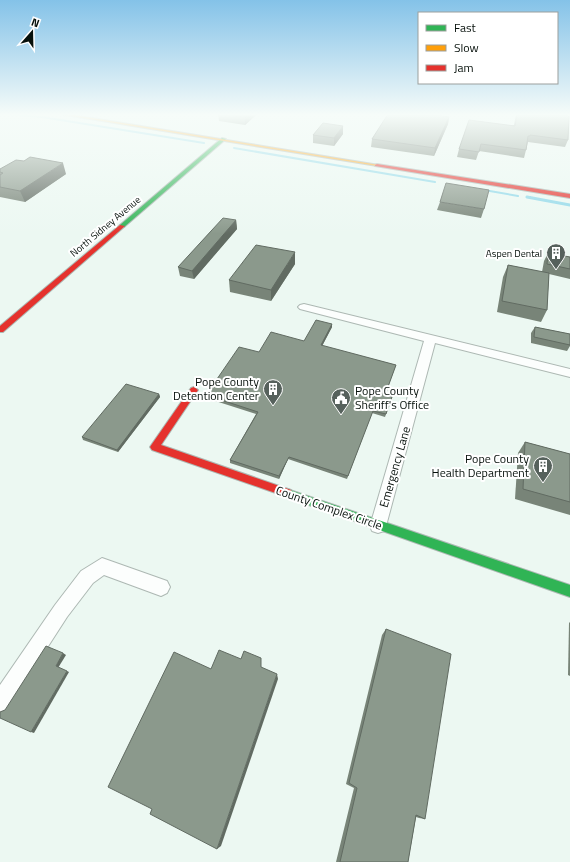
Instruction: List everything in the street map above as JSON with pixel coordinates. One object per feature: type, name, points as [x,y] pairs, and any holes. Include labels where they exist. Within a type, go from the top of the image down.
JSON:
[{"type":"street","name":"North Sidney Avenue","points":[[0,330],[206,154]]},
{"type":"street","points":[[316,154],[570,196]]},
{"type":"street","points":[[304,308],[570,373]]},
{"type":"street","name":"Emergency Lane","points":[[378,526],[430,340]]},
{"type":"street","name":"County Complex Circle","points":[[194,390],[155,448],[570,591]]},
{"type":"street","points":[[0,703],[60,610],[87,577],[102,566],[161,587]]},
{"type":"building","points":[[30,157],[63,163],[20,191],[0,187],[0,175],[3,173],[0,172],[0,169],[16,160],[24,161]]},
{"type":"building","points":[[446,183],[489,190],[484,209],[440,202]]},
{"type":"building","points":[[223,218],[236,220],[192,271],[178,267]]},
{"type":"building","points":[[256,245],[295,252],[271,290],[229,280]]},
{"type":"building","points":[[548,253],[570,257],[570,269],[547,264]]},
{"type":"building","points":[[508,265],[549,273],[547,310],[502,301]]},
{"type":"building","points":[[316,320],[332,324],[321,345],[396,365],[385,395],[392,397],[386,414],[373,411],[348,476],[289,457],[279,476],[230,460],[258,412],[206,395],[239,347],[259,352],[271,332],[304,341]]},
{"type":"building","points":[[535,327],[570,334],[570,345],[534,337]]},
{"type":"building","points":[[126,384],[159,394],[117,450],[82,437]]},
{"type":"building","name":"Pope County Health Department","points":[[525,442],[570,454],[570,502],[523,489]]},
{"type":"building","points":[[386,629],[451,654],[425,819],[416,815],[408,862],[340,862],[357,788],[349,783]]},
{"type":"building","points":[[46,646],[63,653],[56,666],[67,671],[31,732],[0,718],[0,712],[5,710]]},
{"type":"building","points":[[219,650],[241,659],[244,651],[261,658],[261,667],[277,674],[217,849],[150,814],[152,809],[108,787],[174,652],[211,669]]},
{"type":"waterway","points":[[271,154],[435,182]]},
{"type":"waterway","points":[[484,190],[518,196]]},
{"type":"waterway","points":[[530,197],[527,197],[570,205]]},
{"type":"traffic: fast","points":[[122,226],[206,154]]},
{"type":"traffic: fast","points":[[287,493],[570,591]]},
{"type":"traffic: slow","points":[[310,154],[377,165]]},
{"type":"traffic: jam","points":[[377,165],[570,196]]},
{"type":"traffic: jam","points":[[0,330],[122,226]]},
{"type":"traffic: jam","points":[[194,390],[155,447],[287,493]]},
{"type":"place","name":"Aspen Dental","points":[[556,270]]},
{"type":"place","name":"Pope County Detention Center","points":[[273,406]]},
{"type":"place","name":"Pope County Sheriff's Office","points":[[341,415]]},
{"type":"place","name":"Pope County Health Department","points":[[543,483]]}]
